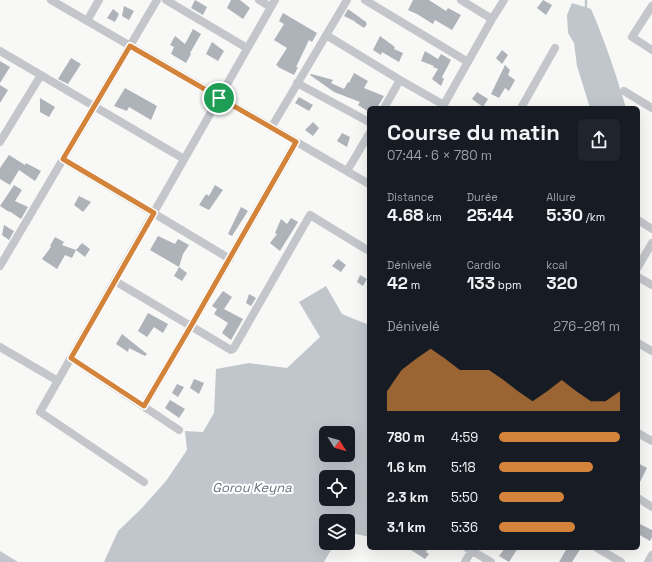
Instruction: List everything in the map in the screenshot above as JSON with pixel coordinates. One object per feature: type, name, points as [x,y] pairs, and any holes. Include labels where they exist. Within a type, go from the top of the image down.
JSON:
[{"type":"street","points":[[51,0],[367,183]]},
{"type":"street","points":[[87,21],[99,0]]},
{"type":"street","points":[[0,266],[157,0]]},
{"type":"street","points":[[166,0],[247,48]]},
{"type":"street","points":[[144,482],[40,412],[273,4],[259,0]]},
{"type":"street","points":[[271,128],[347,0]]},
{"type":"street","points":[[366,0],[468,62]]},
{"type":"street","points":[[461,0],[492,19]]},
{"type":"street","points":[[326,35],[443,106],[504,0]]},
{"type":"street","points":[[652,6],[632,37],[652,50]]},
{"type":"street","points":[[522,106],[556,48]]},
{"type":"street","points":[[0,51],[184,159]]},
{"type":"street","points":[[0,142],[41,75]]},
{"type":"street","points":[[385,106],[400,80]]},
{"type":"street","points":[[297,83],[367,121]]},
{"type":"street","points":[[624,91],[652,108]]},
{"type":"street","points":[[347,172],[367,137]]},
{"type":"street","points":[[144,406],[296,142]]},
{"type":"street","points":[[63,159],[230,259]]},
{"type":"street","points":[[115,281],[231,350],[233,349],[310,215],[367,249]]},
{"type":"street","points":[[640,221],[652,228]]},
{"type":"street","points":[[640,264],[652,243]]},
{"type":"street","points":[[640,278],[652,285]]},
{"type":"street","points":[[640,344],[652,351]]},
{"type":"street","points":[[0,347],[58,381]]},
{"type":"street","points":[[71,358],[179,430]]},
{"type":"street","points":[[640,434],[652,441]]},
{"type":"street","points":[[640,499],[652,507]]},
{"type":"street","points":[[465,562],[470,550]]},
{"type":"street","points":[[472,550],[490,562]]},
{"type":"street","points":[[600,550],[621,562]]},
{"type":"street","points":[[648,562],[652,555]]},
{"type":"water","points":[[572,3],[591,9],[610,58],[625,106],[589,106],[577,66],[574,43],[568,33],[567,15]]},
{"type":"water","name":"Gorou Keyna","points":[[326,286],[342,314],[367,324],[367,537],[355,534],[355,514],[319,514],[319,550],[331,550],[324,562],[104,562],[118,531],[141,509],[166,481],[187,450],[185,431],[203,432],[214,413],[216,369],[249,363],[287,368],[320,337],[299,302]]},
{"type":"water","points":[[0,551],[18,562],[0,562]]},
{"type":"building","points":[[195,0],[207,7],[203,15],[191,8]]},
{"type":"building","points":[[231,0],[240,0],[250,8],[243,19],[227,8]]},
{"type":"building","points":[[413,0],[429,0],[446,11],[448,8],[461,15],[452,30],[435,20],[433,24],[408,10]]},
{"type":"building","points":[[543,0],[552,5],[546,15],[537,8]]},
{"type":"building","points":[[124,6],[134,11],[129,20],[122,16]]},
{"type":"building","points":[[113,9],[119,14],[115,22],[107,18]]},
{"type":"building","points":[[348,9],[366,22],[367,24],[364,28],[344,16]]},
{"type":"building","points":[[283,13],[317,33],[312,42],[309,40],[296,67],[298,67],[294,75],[276,65],[287,48],[274,40],[284,24],[279,21]]},
{"type":"building","points":[[193,29],[201,34],[186,63],[171,54],[174,47],[170,45],[175,36],[185,44]]},
{"type":"building","points":[[380,36],[395,47],[394,49],[403,53],[399,62],[382,52],[381,55],[373,50]]},
{"type":"building","points":[[212,42],[224,51],[218,61],[206,54]]},
{"type":"building","points":[[502,50],[508,55],[502,64],[496,58]]},
{"type":"building","points":[[425,51],[438,59],[441,54],[451,60],[442,77],[444,79],[441,86],[432,79],[438,69],[421,61]]},
{"type":"building","points":[[71,58],[81,64],[68,84],[58,79]]},
{"type":"building","points":[[0,61],[10,67],[0,83]]},
{"type":"building","points":[[505,65],[510,70],[508,75],[515,80],[509,91],[505,88],[499,98],[491,94]]},
{"type":"building","points":[[354,73],[368,81],[364,88],[384,96],[378,106],[367,106],[367,111],[358,105],[360,102],[334,92],[310,75],[333,80],[331,83],[344,89],[348,82],[349,83]]},
{"type":"building","points":[[0,85],[8,90],[0,103]]},
{"type":"building","points":[[125,88],[157,106],[151,120],[129,107],[127,111],[114,106]]},
{"type":"building","points":[[477,92],[488,99],[484,106],[482,106],[472,99]]},
{"type":"building","points":[[299,97],[313,105],[309,111],[295,103]]},
{"type":"building","points":[[40,98],[55,107],[49,117],[40,112]]},
{"type":"building","points":[[313,122],[319,128],[313,136],[305,130]]},
{"type":"building","points":[[342,133],[350,137],[347,147],[337,141]]},
{"type":"building","points":[[9,155],[25,165],[26,163],[41,171],[35,181],[19,170],[10,185],[0,179],[0,168]]},
{"type":"building","points":[[14,185],[22,190],[15,201],[28,207],[21,219],[0,206]]},
{"type":"building","points":[[215,185],[223,190],[209,210],[199,205],[206,194],[209,196]]},
{"type":"building","points":[[79,196],[91,202],[83,212],[74,205]]},
{"type":"building","points":[[241,207],[248,211],[232,236],[228,234]]},
{"type":"building","points":[[291,218],[298,222],[280,251],[270,243],[277,234],[275,233],[281,219],[287,224]]},
{"type":"building","points":[[4,225],[14,231],[9,240],[2,235]]},
{"type":"building","points":[[158,236],[175,244],[178,239],[189,245],[183,254],[179,267],[150,250]]},
{"type":"building","points":[[55,237],[64,242],[62,245],[76,250],[72,258],[65,255],[57,269],[42,259],[51,247],[50,246]]},
{"type":"building","points":[[82,243],[90,249],[85,257],[76,250]]},
{"type":"building","points":[[338,259],[346,265],[341,272],[332,266]]},
{"type":"building","points":[[179,267],[187,273],[182,281],[174,276]]},
{"type":"building","points":[[360,275],[367,279],[363,286],[357,282]]},
{"type":"building","points":[[223,291],[232,297],[224,309],[243,319],[231,340],[222,333],[228,323],[214,314],[217,309],[212,306]]},
{"type":"building","points":[[249,294],[256,298],[251,306],[246,303]]},
{"type":"building","points":[[148,313],[168,324],[163,333],[154,327],[147,337],[138,331]]},
{"type":"building","points":[[122,334],[147,354],[145,356],[129,348],[128,352],[116,344]]},
{"type":"building","points":[[194,379],[204,383],[199,394],[190,388]]},
{"type":"building","points":[[177,384],[184,387],[178,397],[172,393]]},
{"type":"building","points":[[170,400],[185,409],[179,418],[165,408]]},
{"type":"building","points":[[640,464],[647,468],[640,482]]},
{"type":"building","points":[[640,524],[652,530],[652,537],[650,541],[640,535]]},
{"type":"building","points":[[411,550],[427,550],[426,552],[429,554],[425,559]]},
{"type":"building","points":[[504,550],[517,550],[509,562],[499,556]]},
{"type":"building","points":[[566,550],[580,550],[572,562],[559,562]]},
{"type":"waterway","points":[[586,0],[586,9]]},
{"type":"route","points":[[130,46],[219,98],[296,142],[144,406],[71,358],[154,213],[63,159],[130,46]]}]
